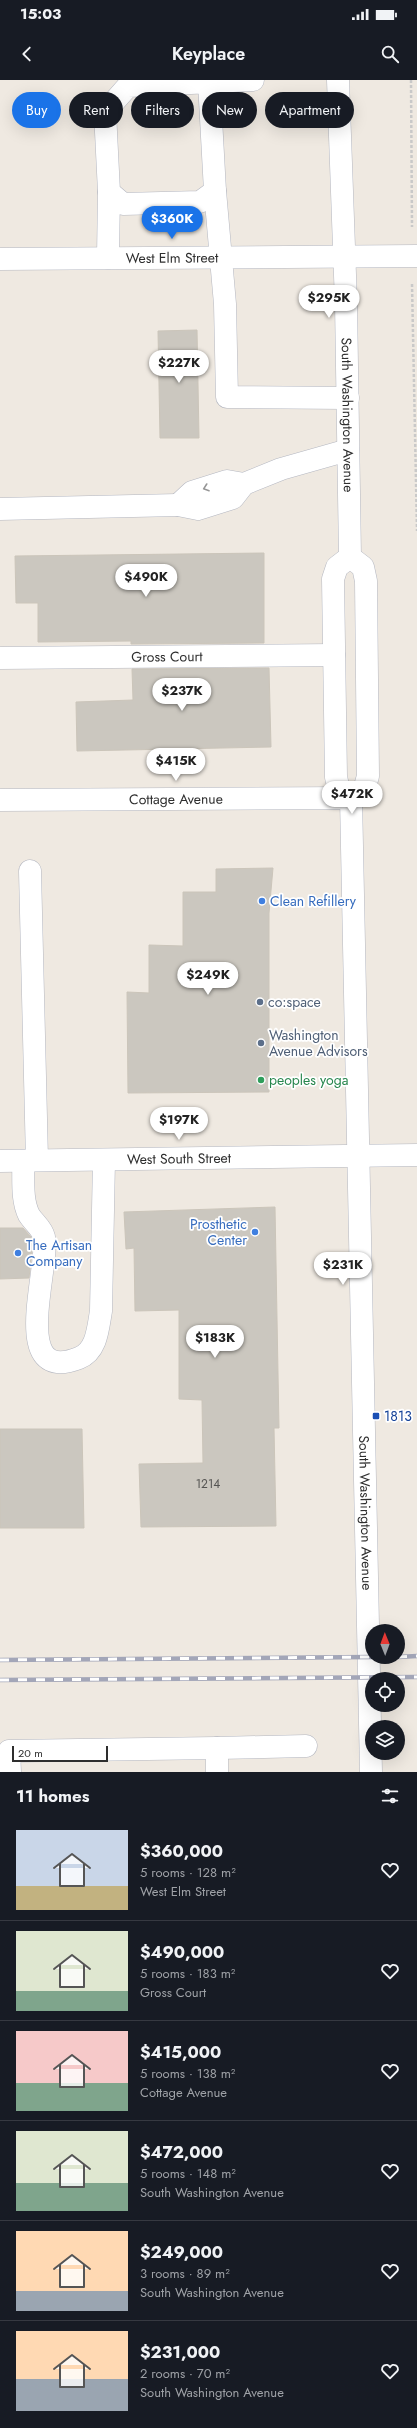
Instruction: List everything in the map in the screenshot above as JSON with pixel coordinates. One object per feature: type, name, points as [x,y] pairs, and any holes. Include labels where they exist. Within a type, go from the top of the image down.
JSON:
[{"type":"street","points":[[108,258],[109,192],[105,112],[124,83],[253,80]]},
{"type":"street","name":"South Washington Avenue","points":[[338,80],[348,398],[350,557]]},
{"type":"street","points":[[209,82],[215,191],[225,304],[227,397],[348,398]]},
{"type":"street","points":[[109,192],[123,204],[200,202],[215,191]]},
{"type":"street","name":"West Elm Street","points":[[0,259],[220,257],[344,258],[415,256]]},
{"type":"street","points":[[0,508],[178,505],[192,492],[227,481],[244,484],[281,469],[348,450]]},
{"type":"street","points":[[350,557],[363,567],[366,581],[368,776],[364,790],[351,798],[339,790],[336,777],[333,580],[338,566],[350,557]]},
{"type":"street","name":"Gross Court","points":[[0,658],[334,655]]},
{"type":"street","name":"South Washington Avenue","points":[[351,798],[371,1772]]},
{"type":"street","name":"Cottage Avenue","points":[[0,800],[351,798]]},
{"type":"street","points":[[30,872],[30,1161],[25,1206],[44,1237],[37,1329],[39,1348],[42,1354],[51,1359],[71,1361],[88,1353],[95,1342],[101,1311],[104,1160]]},
{"type":"street","name":"West South Street","points":[[0,1161],[417,1155]]},
{"type":"street","points":[[10,1772],[9,1751],[306,1746]]},
{"type":"street","points":[[217,1748],[217,1772]]},
{"type":"path","points":[[411,80],[411,207],[415,256],[417,531]]},
{"type":"path","points":[[411,207],[417,207]]},
{"type":"building","points":[[197,330],[199,438],[160,438],[158,331]]},
{"type":"building","points":[[264,553],[264,643],[131,644],[131,641],[38,642],[38,603],[16,603],[15,556]]},
{"type":"building","points":[[269,668],[271,747],[77,751],[76,702],[133,700],[132,669]]},
{"type":"building","points":[[273,868],[269,913],[269,1092],[128,1093],[127,992],[149,993],[149,945],[183,946],[183,892],[216,892],[216,869]]},
{"type":"building","points":[[275,1207],[279,1428],[274,1428],[276,1526],[141,1527],[139,1464],[203,1463],[202,1400],[179,1399],[179,1310],[135,1311],[134,1248],[126,1249],[124,1212]]},
{"type":"building","name":"The Artisan Company","points":[[0,1228],[23,1228],[31,1237],[32,1251],[29,1278],[0,1279]]},
{"type":"building","points":[[0,1429],[82,1429],[84,1528],[0,1528]]},
{"type":"railway","points":[[405,1657],[417,1656]]},
{"type":"railway","points":[[0,1660],[365,1657]]},
{"type":"railway","points":[[0,1680],[417,1677]]},
{"type":"place","name":"Clean Refillery","points":[[262,901]]},
{"type":"place","name":"co:space","points":[[260,1002]]},
{"type":"place","name":"Washington Avenue Advisors","points":[[261,1043]]},
{"type":"place","name":"peoples yoga","points":[[261,1080]]},
{"type":"place","name":"Prosthetic Center","points":[[255,1232]]},
{"type":"place","name":"The Artisan Company","points":[[18,1253]]},
{"type":"place","name":"1813","points":[[376,1416]]}]
